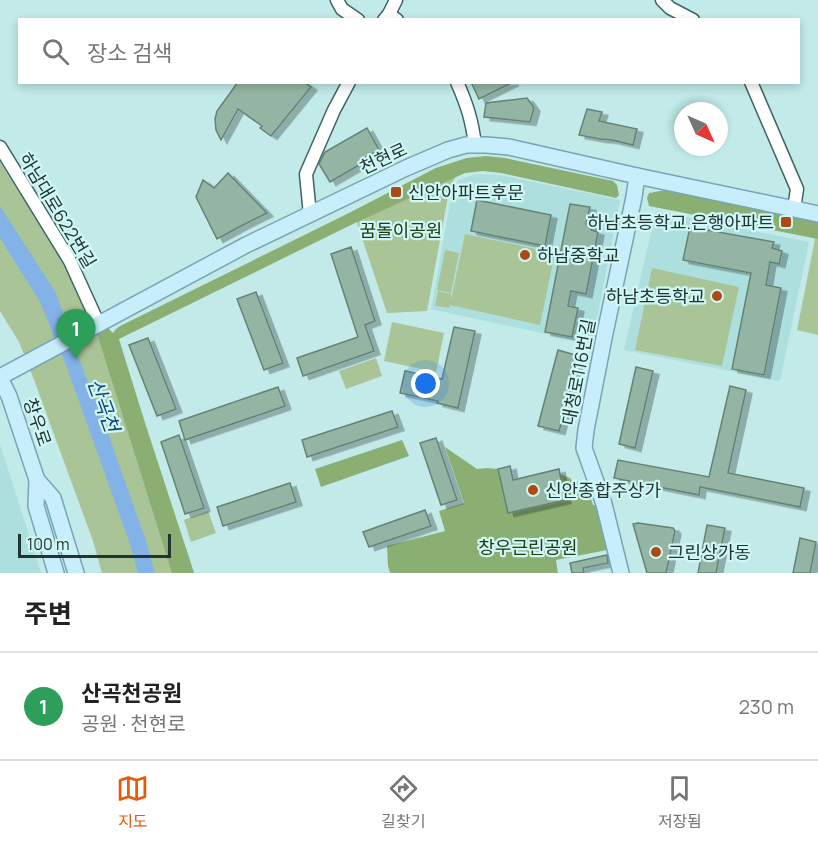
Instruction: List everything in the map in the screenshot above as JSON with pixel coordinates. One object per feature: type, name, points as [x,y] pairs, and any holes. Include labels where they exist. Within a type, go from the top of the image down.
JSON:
[{"type":"main road","name":"천현로","points":[[0,377],[246,245],[432,157],[466,145],[509,147],[818,214]]},
{"type":"main road","name":"대청로116번길","points":[[621,573],[604,504],[584,448],[637,176]]},
{"type":"main road","name":"창우로","points":[[0,377],[9,396],[37,480],[36,506],[57,573]]},
{"type":"main road","name":"창우로","points":[[37,480],[53,498],[76,573]]},
{"type":"street","points":[[337,0],[342,9],[355,18]]},
{"type":"street","points":[[390,18],[396,0]]},
{"type":"street","points":[[662,0],[670,8],[689,18]]},
{"type":"street","points":[[309,215],[306,174],[348,84]]},
{"type":"street","points":[[458,84],[471,118],[475,145]]},
{"type":"street","points":[[752,84],[797,189],[794,209]]},
{"type":"street","name":"하남대로622번길","points":[[0,147],[70,261],[99,325]]},
{"type":"shaded area","name":"하남중학교","points":[[476,174],[500,175],[620,200],[592,344],[431,309],[453,187],[458,180]]},
{"type":"shaded area","name":"하남초등학교","points":[[656,211],[809,242],[780,381],[624,350]]},
{"type":"shaded area","points":[[0,444],[41,573],[0,573]]},
{"type":"green space","points":[[486,156],[613,181],[617,185],[619,195],[616,198],[501,173],[483,171],[465,173],[357,222],[119,339],[194,573],[172,573],[90,311],[113,333],[120,326],[436,168],[467,158]]},
{"type":"green space","name":"꿈돌이공원","points":[[467,158],[450,186],[427,311],[387,313],[353,211],[436,168]]},
{"type":"green space","points":[[0,162],[82,291],[90,311],[118,339],[194,573],[102,573],[93,541],[33,377],[19,342],[0,311]]},
{"type":"green space","points":[[666,190],[818,219],[818,239],[649,206],[647,198],[649,193]]},
{"type":"green space","points":[[818,224],[818,335],[797,330]]},
{"type":"green space","points":[[465,234],[555,253],[540,325],[450,305],[449,308],[435,306],[438,291],[451,294],[451,300]]},
{"type":"green space","points":[[445,250],[459,253],[451,293],[437,290]]},
{"type":"green space","points":[[652,268],[739,287],[722,366],[635,350]]},
{"type":"green space","points":[[392,322],[444,333],[436,372],[384,361]]},
{"type":"green space","points":[[376,358],[382,376],[346,389],[339,371]]},
{"type":"green space","points":[[402,440],[409,456],[321,487],[315,469]]},
{"type":"green space","name":"창우근린공원","points":[[445,447],[477,469],[498,469],[508,513],[564,500],[560,474],[572,481],[577,481],[586,493],[589,493],[612,549],[556,560],[558,573],[390,573],[387,546],[445,531],[439,511],[464,503]]},
{"type":"green space","points":[[208,511],[216,533],[191,542],[184,520]]},
{"type":"water","points":[[0,206],[56,293],[103,419],[155,573],[138,573],[131,547],[66,365],[40,302],[0,238]]},
{"type":"building","points":[[237,84],[307,84],[311,87],[271,136],[260,128],[262,126],[238,109],[221,140],[216,130],[217,111]]},
{"type":"building","points":[[472,84],[509,84],[479,99]]},
{"type":"building","points":[[527,98],[534,108],[530,122],[484,117],[486,103]]},
{"type":"building","points":[[587,109],[602,112],[599,121],[637,129],[633,145],[579,135]]},
{"type":"building","points":[[367,128],[379,150],[364,158],[366,161],[330,182],[319,164],[325,152]]},
{"type":"building","points":[[228,173],[267,213],[217,239],[196,197],[203,180],[214,188]]},
{"type":"building","points":[[477,200],[551,215],[545,246],[471,231]]},
{"type":"building","points":[[570,204],[590,207],[586,224],[592,225],[591,230],[598,232],[586,294],[571,291],[568,306],[578,308],[572,337],[545,332]]},
{"type":"building","points":[[690,227],[774,242],[772,248],[782,251],[779,264],[770,262],[766,285],[781,288],[764,375],[732,369],[751,273],[683,260]]},
{"type":"building","points":[[351,247],[375,321],[365,325],[374,351],[303,376],[297,358],[358,337],[331,254]]},
{"type":"building","points":[[256,292],[283,363],[264,370],[237,299]]},
{"type":"building","points":[[454,327],[475,331],[458,408],[400,393],[405,371],[442,379]]},
{"type":"building","points":[[148,338],[176,409],[157,416],[129,345]]},
{"type":"building","points":[[558,350],[579,356],[559,431],[538,426]]},
{"type":"building","points":[[636,367],[653,371],[635,448],[619,444]]},
{"type":"building","points":[[730,386],[746,390],[728,473],[804,488],[800,507],[700,487],[699,495],[614,478],[618,460],[709,477]]},
{"type":"building","points":[[278,387],[285,406],[185,440],[179,421]]},
{"type":"building","points":[[392,411],[398,427],[307,457],[302,440]]},
{"type":"building","points":[[179,435],[204,508],[185,514],[161,442]]},
{"type":"building","points":[[436,438],[457,500],[441,505],[420,443]]},
{"type":"building","name":"신안종합주상가","points":[[510,466],[513,480],[559,469],[565,500],[508,513],[498,469]]},
{"type":"building","points":[[290,483],[296,502],[223,526],[217,507]]},
{"type":"building","points":[[425,510],[431,526],[369,547],[363,532]]},
{"type":"building","name":"그린상가동","points":[[633,524],[673,528],[675,531],[666,573],[647,573]]},
{"type":"building","points":[[707,525],[725,528],[716,573],[698,573]]},
{"type":"building","points":[[800,538],[816,542],[810,573],[793,573]]},
{"type":"building","points":[[607,555],[608,563],[583,568],[584,573],[572,573],[570,563]]},
{"type":"place","name":"신안아파트후문","points":[[396,192]]},
{"type":"place","name":"하남초등학교.은행아파트","points":[[786,222]]},
{"type":"place","name":"하남중학교","points":[[525,255]]},
{"type":"place","name":"하남초등학교","points":[[717,296]]},
{"type":"place","name":"산곡천공원","points":[[76,359]]},
{"type":"place","name":"신안종합주상가","points":[[533,490]]},
{"type":"place","name":"그린상가동","points":[[656,552]]},
{"type":"water label","name":"산곡천","points":[[104,405]]}]
